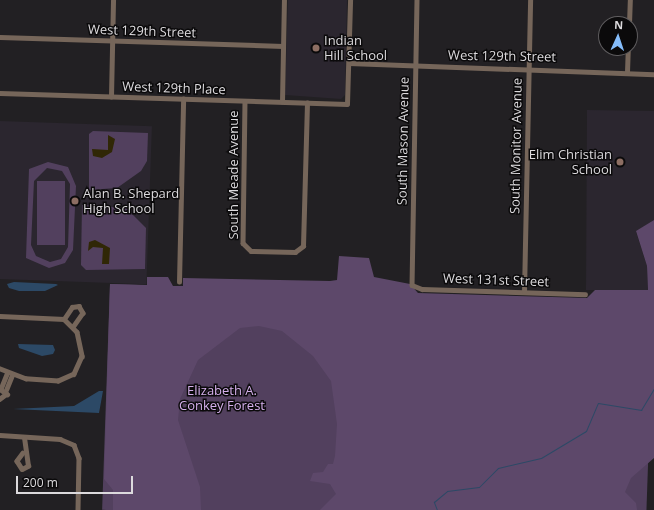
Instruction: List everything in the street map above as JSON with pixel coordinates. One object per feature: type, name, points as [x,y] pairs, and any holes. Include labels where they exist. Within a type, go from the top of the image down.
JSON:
[{"type":"street","points":[[111,97],[113,0]]},
{"type":"street","points":[[282,102],[284,0]]},
{"type":"street","points":[[349,63],[350,0]]},
{"type":"street","name":"South Mason Avenue","points":[[411,282],[417,0]]},
{"type":"street","name":"South Monitor Avenue","points":[[524,292],[530,0]]},
{"type":"street","points":[[629,16],[630,0]]},
{"type":"street","name":"West 129th Street","points":[[0,37],[283,46]]},
{"type":"street","points":[[627,72],[628,56]]},
{"type":"street","name":"West 129th Street","points":[[349,63],[529,68],[654,74]]},
{"type":"street","name":"West 129th Place","points":[[0,93],[347,104],[349,63]]},
{"type":"street","points":[[179,282],[183,100]]},
{"type":"street","name":"South Meade Avenue","points":[[245,101],[246,248],[295,252],[302,249],[307,103]]},
{"type":"street","name":"West 131st Street","points":[[411,282],[422,289],[585,294]]},
{"type":"street","points":[[64,319],[72,306],[79,306],[83,313],[74,326]]},
{"type":"street","points":[[0,316],[64,319],[74,326],[81,338],[82,356],[74,374],[58,381],[12,375],[0,369]]},
{"type":"street","points":[[0,399],[6,397],[2,389],[7,372]]},
{"type":"street","points":[[2,389],[12,375]]},
{"type":"street","points":[[0,435],[24,438],[60,439],[74,445],[79,458],[78,510]]},
{"type":"street","points":[[23,453],[24,438]]},
{"type":"shaded area","name":"Indian Hill School","points":[[288,0],[347,0],[345,95],[341,99],[285,95]]},
{"type":"shaded area","name":"Elim Christian School","points":[[587,110],[654,111],[654,220],[636,232],[647,266],[648,290],[586,290]]},
{"type":"shaded area","name":"Alan B. Shepard High School","points":[[0,121],[152,126],[146,284],[0,279]]},
{"type":"shaded area","name":"Elizabeth A. Conkey Forest","points":[[654,220],[654,458],[631,478],[625,492],[636,503],[637,510],[320,510],[336,494],[330,484],[310,481],[313,473],[323,472],[328,464],[333,464],[335,456],[337,424],[331,381],[313,356],[282,331],[259,326],[240,328],[198,360],[180,399],[178,420],[200,487],[201,510],[113,510],[113,490],[104,479],[110,284],[147,285],[147,277],[168,277],[173,286],[183,286],[183,278],[330,281],[337,280],[339,256],[369,258],[374,277],[410,284],[418,293],[587,298],[595,290],[648,290],[647,266],[636,231]]},
{"type":"green space","points":[[93,131],[148,133],[147,161],[141,171],[117,188],[89,190],[89,134]]},
{"type":"green space","points":[[48,162],[68,167],[76,186],[73,250],[65,263],[49,268],[26,258],[29,169]],"holes":[[[47,168],[62,171],[70,184],[68,247],[61,259],[50,262],[36,256],[31,245],[34,181]]]},
{"type":"green space","points":[[37,181],[65,181],[65,245],[37,245]]},
{"type":"green space","points":[[82,205],[126,208],[146,228],[145,269],[86,270],[81,265]]},
{"type":"green space","name":"Elizabeth A. Conkey Forest","points":[[110,284],[654,303],[646,510],[102,510]]},
{"type":"sand","points":[[108,135],[115,139],[112,152],[102,158],[93,156],[92,149],[108,150]]},
{"type":"sand","points":[[95,240],[110,248],[109,264],[102,264],[103,248],[93,247],[88,251],[89,242]]},
{"type":"water","points":[[14,282],[58,285],[45,291],[19,291],[9,288],[7,284]]},
{"type":"water","points":[[18,344],[53,345],[55,350],[53,354],[42,356],[19,348]]},
{"type":"water","points":[[99,391],[103,391],[99,413],[13,409],[74,406]]},
{"type":"waterway","points":[[437,510],[434,502],[447,491],[479,487],[498,468],[541,458],[586,431],[598,403],[641,410],[654,388]]},
{"type":"place","name":"Indian Hill School","points":[[316,48]]},
{"type":"place","name":"Elim Christian School","points":[[620,162]]},
{"type":"place","name":"Alan B. Shepard High School","points":[[75,201]]}]
